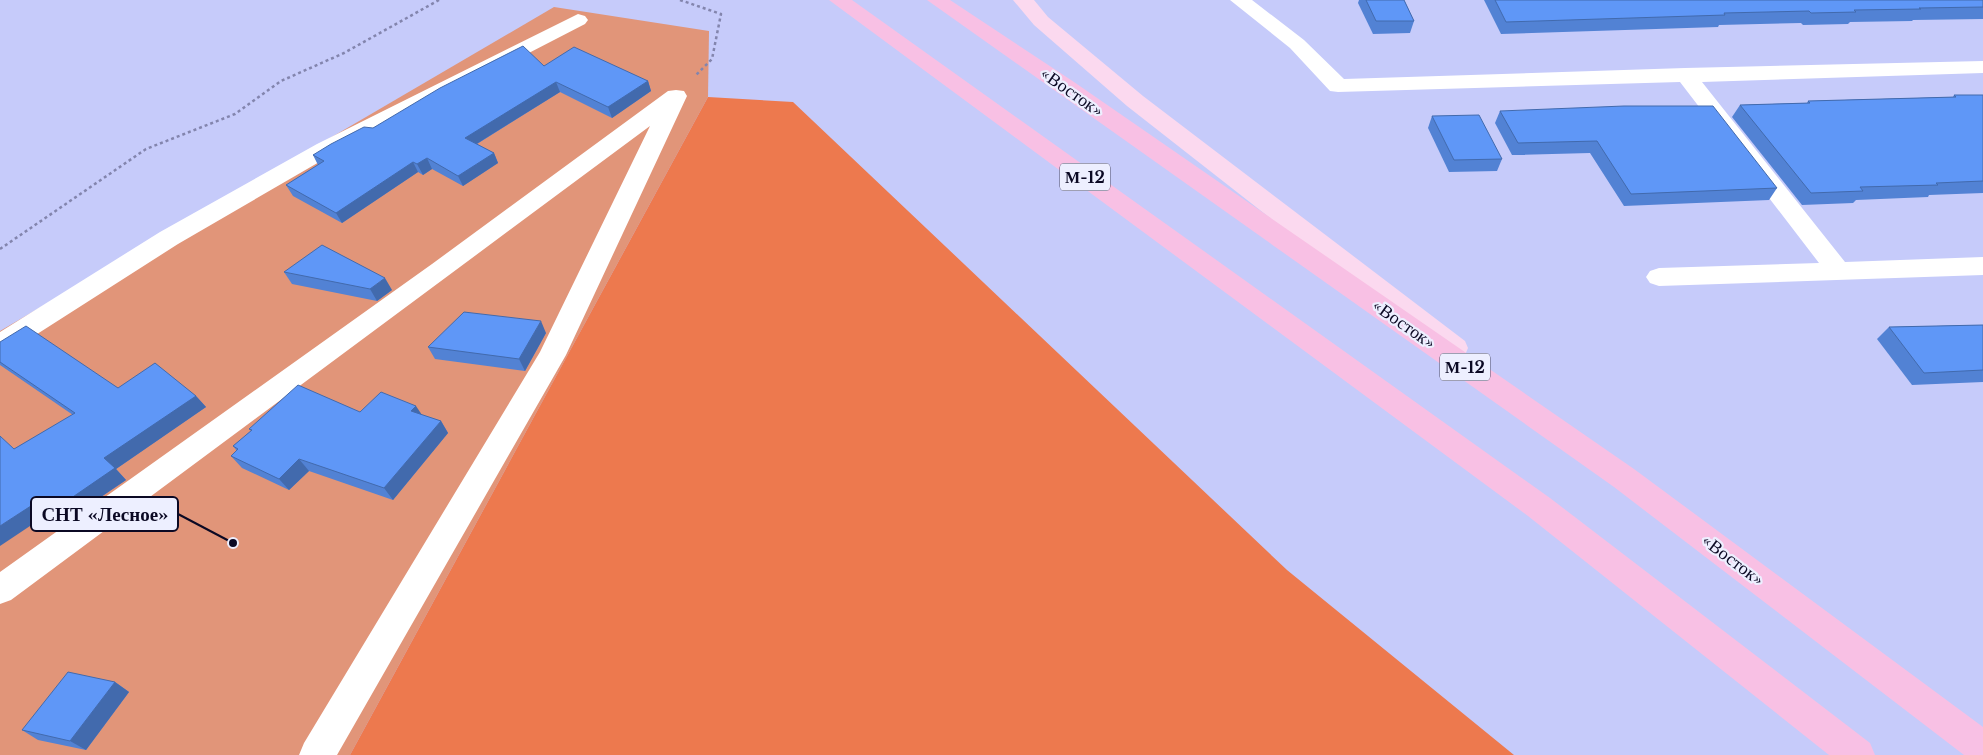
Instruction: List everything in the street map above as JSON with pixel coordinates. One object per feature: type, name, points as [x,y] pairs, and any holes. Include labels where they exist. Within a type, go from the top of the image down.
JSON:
[{"type":"highway","name":"М-12","points":[[839,0],[1539,507],[1857,755]]},
{"type":"highway","name":"«Восток»","points":[[937,0],[1074,92],[1624,478],[1983,748]]},
{"type":"main road","points":[[1023,0],[1041,21],[1135,101],[1624,478]]},
{"type":"street","points":[[1240,0],[1297,44],[1338,86],[1685,74],[1983,67]]},
{"type":"street","points":[[0,345],[170,238],[325,149],[578,20]]},
{"type":"street","points":[[1685,74],[1838,270]]},
{"type":"street","points":[[0,590],[441,270],[676,96]]},
{"type":"street","points":[[317,755],[552,356],[676,96]]},
{"type":"street","points":[[1659,277],[1983,266]]},
{"type":"path","points":[[0,249],[146,149],[234,114],[281,81],[344,52],[439,0]]},
{"type":"path","points":[[676,96],[712,59],[721,14],[680,0]]},
{"type":"shaded area","points":[[554,7],[709,31],[708,97],[350,755],[0,755],[0,331]]},
{"type":"shaded area","points":[[708,97],[793,102],[1287,570],[1514,755],[350,755]]},
{"type":"building","points":[[1366,0],[1404,0],[1414,21],[1376,21]]},
{"type":"building","points":[[1495,0],[1983,0],[1983,7],[1854,10],[1856,12],[1724,13],[1725,15],[1506,22]]},
{"type":"building","points":[[523,46],[544,66],[574,47],[648,81],[608,107],[556,82],[465,138],[494,153],[458,176],[427,158],[417,164],[413,162],[336,213],[286,185],[324,161],[313,155],[331,144],[364,127],[373,128],[440,88]]},
{"type":"building","points":[[1954,95],[1983,95],[1983,181],[1936,183],[1938,185],[1860,187],[1863,191],[1811,193],[1740,105],[1956,97]]},
{"type":"building","points":[[1624,106],[1713,106],[1777,188],[1631,194],[1597,141],[1518,143],[1500,111]]},
{"type":"building","points":[[1479,115],[1502,159],[1454,160],[1432,116]]},
{"type":"building","points":[[322,245],[385,278],[370,289],[284,272]]},
{"type":"building","points":[[464,312],[541,321],[519,359],[428,347]]},
{"type":"building","points":[[1983,325],[1983,370],[1924,373],[1889,327]]},
{"type":"building","points":[[26,326],[118,388],[155,363],[196,396],[104,458],[115,468],[48,514],[37,502],[0,526],[0,436],[14,449],[75,413],[0,362],[0,342]]},
{"type":"building","points":[[298,385],[360,412],[381,392],[416,406],[411,411],[441,421],[384,488],[299,459],[279,479],[231,456],[238,449],[233,446],[252,430],[249,429]]},
{"type":"building","points":[[68,672],[115,682],[70,741],[22,730]]},
{"type":"place","name":"СНТ «Лесное»","points":[[233,543]]}]
